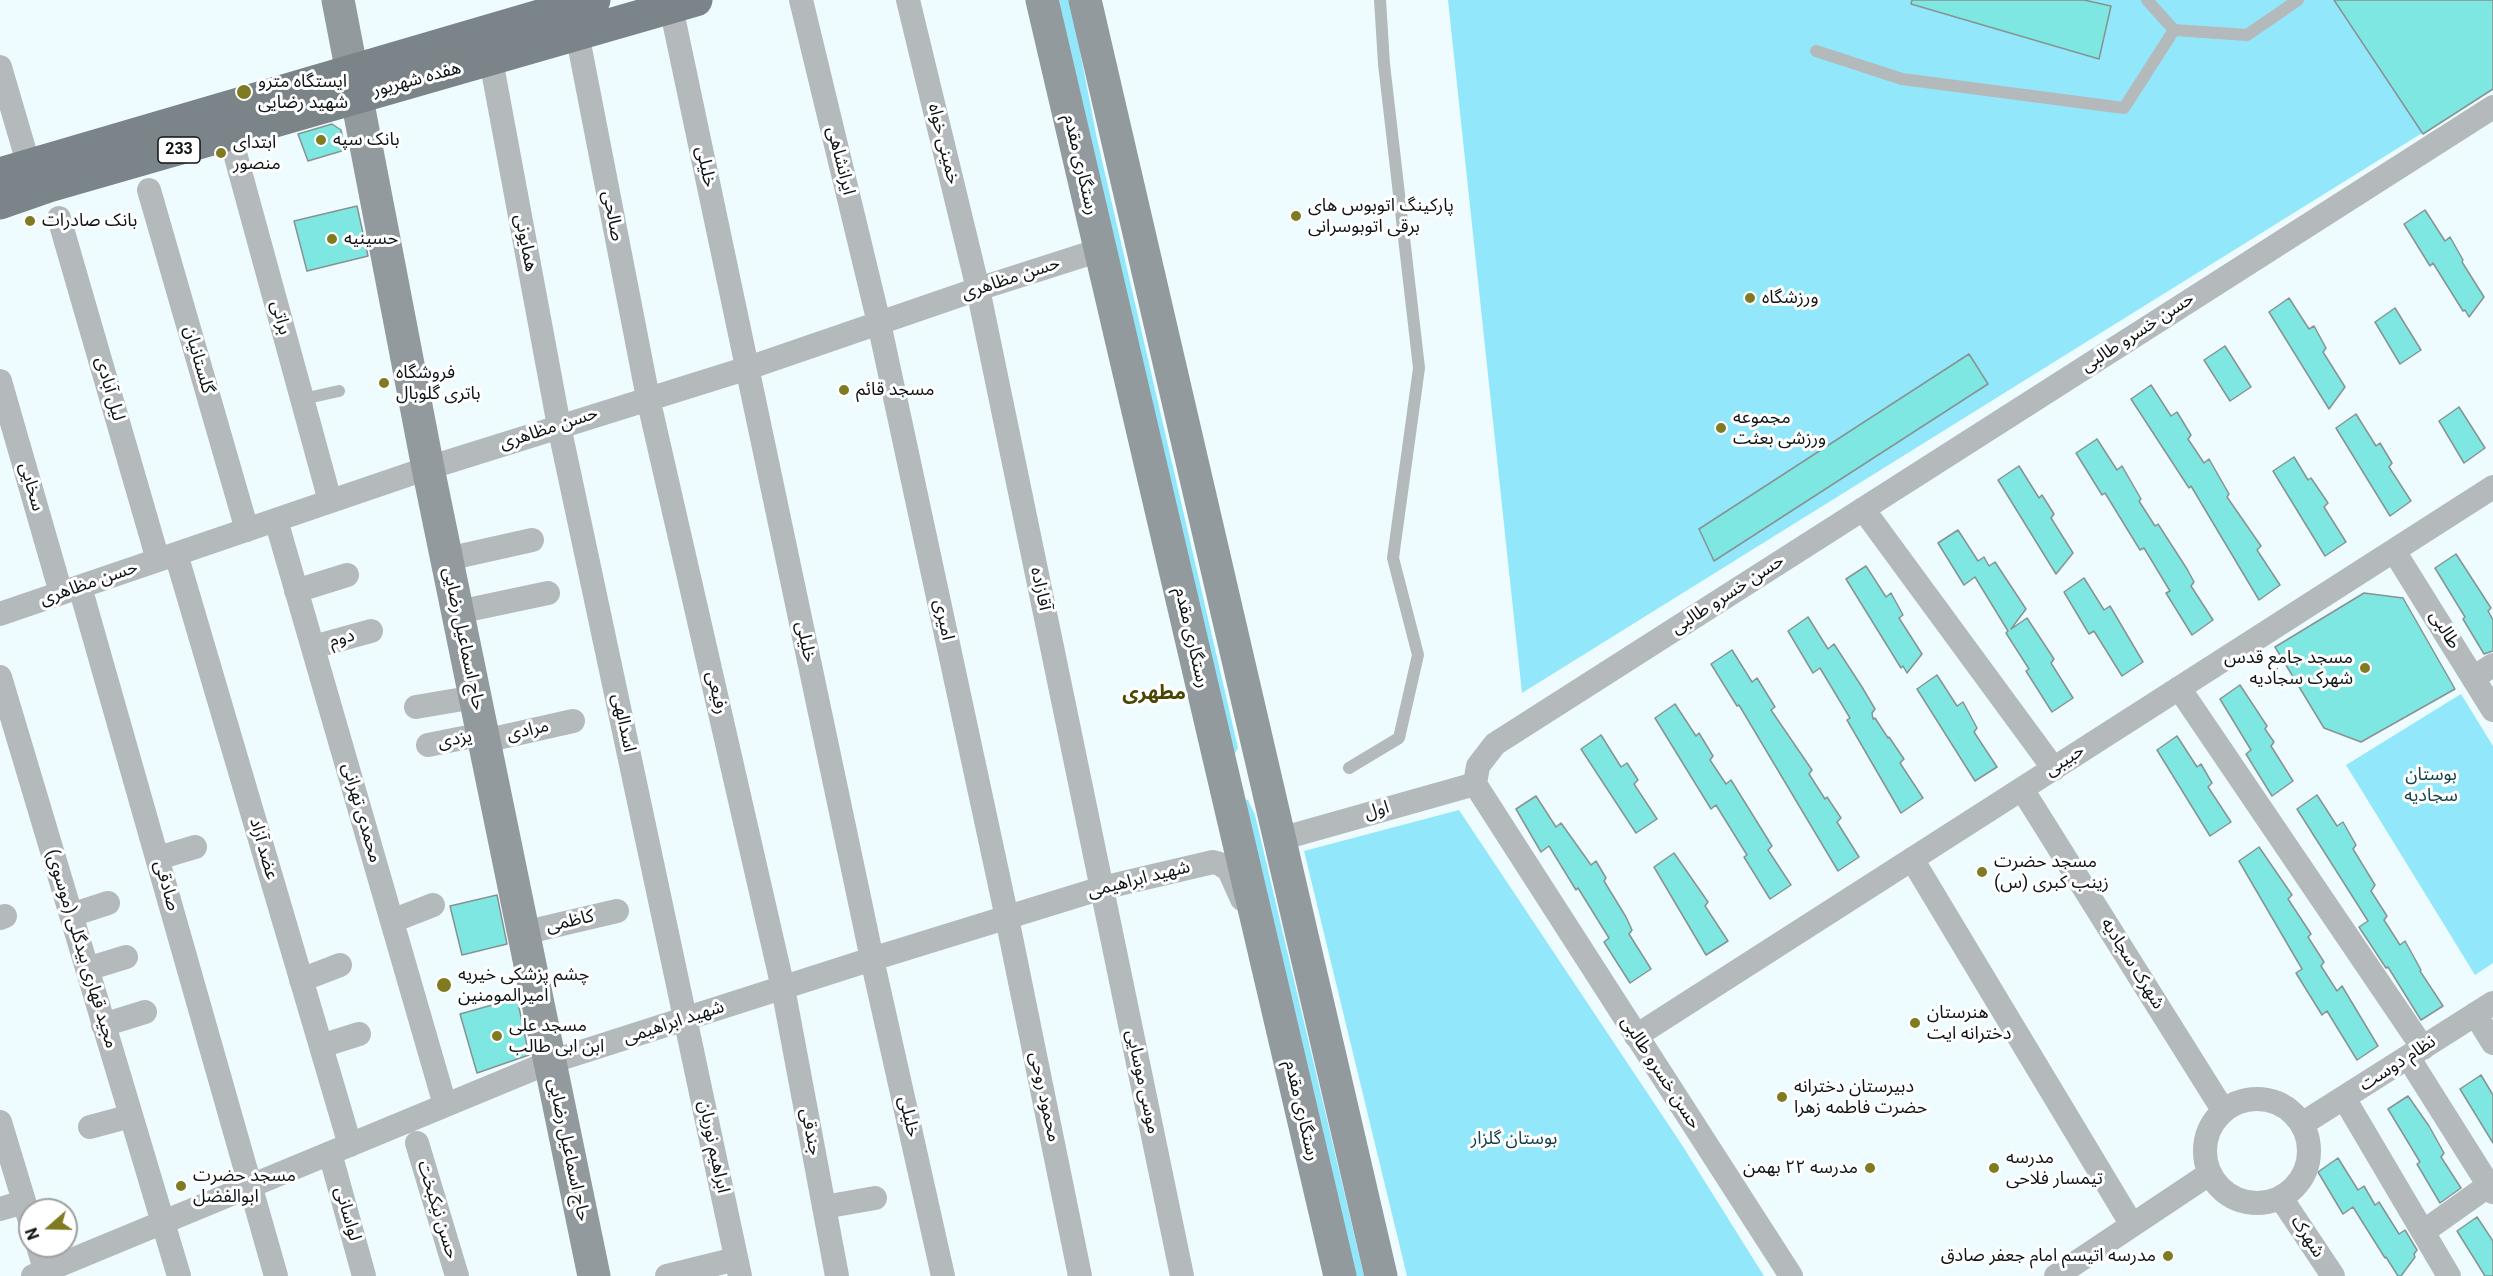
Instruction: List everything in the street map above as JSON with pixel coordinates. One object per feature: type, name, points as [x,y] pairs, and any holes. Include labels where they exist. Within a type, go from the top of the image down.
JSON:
[{"type":"main road","name":"حاج اسماعیل رضایی","points":[[338,0],[428,468],[594,1276]]},
{"type":"main road","name":"هفده شهریور","points":[[0,203],[49,186],[230,135],[355,84],[594,0]]},
{"type":"main road","name":"رستگاری مقدم","points":[[1042,0],[1340,1276]]},
{"type":"main road","points":[[1085,0],[1381,1276]]},
{"type":"main road","name":"هفده شهریور","points":[[15,170],[355,84],[490,60],[577,33],[684,4]]},
{"type":"main road","points":[[1226,789],[1266,779]]},
{"type":"street","name":"ایرانشاهی","points":[[801,0],[879,323]]},
{"type":"street","name":"خمینی خواه","points":[[908,0],[978,289]]},
{"type":"street","name":"خلیلی","points":[[684,4],[748,368],[872,959],[943,1276]]},
{"type":"street","name":"صالحی","points":[[577,33],[648,398]]},
{"type":"street","name":"همایونی","points":[[490,60],[559,426]]},
{"type":"street","points":[[0,67],[15,170]]},
{"type":"street","name":"حسن خسرو طالبی","points":[[1791,1276],[1475,784],[1478,766],[1495,744],[2493,107]]},
{"type":"street","name":"براتی","points":[[230,135],[330,501]]},
{"type":"street","name":"گلستانیان","points":[[149,190],[247,530]]},
{"type":"street","name":"لیل آبادی","points":[[59,218],[167,557]]},
{"type":"street","name":"حسن مظاهری","points":[[0,614],[428,468],[748,368],[1100,250]]},
{"type":"street","name":"آقازاده","points":[[978,289],[1102,888]]},
{"type":"street","name":"امیری","points":[[879,323],[1007,918]]},
{"type":"street","name":"سخایی","points":[[0,381],[71,590]]},
{"type":"street","name":"رفیعی","points":[[648,398],[783,988]]},
{"type":"street","name":"اسدالهی","points":[[559,426],[686,1019]]},
{"type":"street","name":"حبیبی","points":[[1636,1036],[2493,487]]},
{"type":"street","points":[[1863,509],[2054,769]]},
{"type":"street","name":"محمدی تهرانی","points":[[276,520],[445,1105]]},
{"type":"street","points":[[447,559],[532,540]]},
{"type":"street","name":"طالبی","points":[[2394,550],[2483,672],[2493,710]]},
{"type":"street","name":"عضد آزاد","points":[[167,557],[302,980],[321,1046],[340,1149]]},
{"type":"street","points":[[296,591],[347,575]]},
{"type":"street","name":"صادقی","points":[[71,590],[158,858],[276,1276]]},
{"type":"street","points":[[458,612],[548,593]]},
{"type":"street","name":"دوم","points":[[313,647],[372,631]]},
{"type":"street","name":"مجید قهاری بیدگلی (موسوی)","points":[[0,677],[179,1276]]},
{"type":"street","points":[[2179,688],[2415,1052],[2491,1189],[2423,1232]]},
{"type":"street","points":[[416,706],[475,697]]},
{"type":"street","name":"مرادی","points":[[484,738],[573,721]]},
{"type":"street","name":"یزدی","points":[[428,745],[484,738]]},
{"type":"street","name":"اول","points":[[1280,839],[1475,784]]},
{"type":"street","name":"شهرک سجادیه","points":[[2022,789],[2223,1110]]},
{"type":"street","points":[[158,858],[195,847]]},
{"type":"street","points":[[1912,859],[2132,1225]]},
{"type":"street","name":"شهید ابراهیمی","points":[[42,1274],[550,1062],[1102,888],[1213,862],[1220,864],[1228,870],[1260,936]]},
{"type":"street","name":"موسی موسایی","points":[[1102,888],[1182,1276]]},
{"type":"street","points":[[71,915],[108,903]]},
{"type":"street","points":[[392,921],[433,905]]},
{"type":"street","name":"کاظمی","points":[[524,933],[618,911]]},
{"type":"street","name":"محمود روحی","points":[[1007,918],[1080,1276]]},
{"type":"street","points":[[87,969],[126,957]]},
{"type":"street","points":[[302,980],[340,965]]},
{"type":"street","name":"جندقی","points":[[783,988],[837,1276]]},
{"type":"street","points":[[2484,1009],[2493,1042]]},
{"type":"street","name":"نظام دوست","points":[[2302,1124],[2484,1009]]},
{"type":"street","points":[[104,1025],[145,1012]]},
{"type":"street","name":"ابراهیم نوریان","points":[[686,1019],[738,1267]]},
{"type":"street","points":[[321,1046],[359,1034]]},
{"type":"street","points":[[2257,1098],[2275,1101],[2291,1110],[2302,1124],[2309,1140],[2307,1165],[2295,1187],[2282,1198],[2265,1203],[2248,1203],[2232,1198],[2209,1174],[2204,1157],[2205,1140],[2211,1124],[2223,1110],[2239,1100],[2257,1098]]},
{"type":"street","points":[[2344,1098],[2449,1276]]},
{"type":"street","points":[[90,1127],[131,1116]]},
{"type":"street","points":[[0,1122],[23,1198]]},
{"type":"street","name":"حسن نیکبخت","points":[[417,1143],[457,1276]]},
{"type":"street","name":"لواسانی","points":[[340,1149],[364,1276]]},
{"type":"street","points":[[2056,1276],[2209,1174]]},
{"type":"street","points":[[824,1207],[875,1198]]},
{"type":"street","name":"شهرک","points":[[2282,1198],[2333,1276]]},
{"type":"street","points":[[0,1209],[18,1210]]},
{"type":"street","points":[[40,1258],[42,1274]]},
{"type":"street","points":[[667,1276],[738,1267]]},
{"type":"lane","points":[[1349,768],[1399,738],[1418,655],[1393,558],[1419,368],[1384,64],[1380,0]]},
{"type":"lane","points":[[2147,0],[2174,30],[2247,35],[2298,0]]},
{"type":"lane","points":[[1816,51],[1902,79],[2124,108],[2174,30]]},
{"type":"lane","points":[[303,399],[339,391]]},
{"type":"green space","points":[[1055,0],[1070,0],[1097,139],[1238,748],[1233,757]]},
{"type":"green space","name":"مجموعه ورزشی بعثت","points":[[1448,0],[2493,0],[2493,89],[1522,693]]},
{"type":"green space","name":"بوستان سجادیه","points":[[2461,694],[2493,746],[2493,963],[2475,975],[2346,765]]},
{"type":"green space","points":[[1238,798],[1248,800],[1255,815],[1364,1276],[1350,1276]]},
{"type":"green space","name":"بوستان گلزار","points":[[1459,810],[1682,1145],[1764,1276],[1407,1276],[1304,851]]},
{"type":"building","points":[[1912,0],[2084,0],[2111,6],[2099,59],[1911,4]]},
{"type":"building","points":[[2334,0],[2493,0],[2493,89],[2423,134]]},
{"type":"building","name":"بانک سپه","points":[[332,124],[341,130],[345,150],[308,161],[298,134]]},
{"type":"building","name":"حسینیه","points":[[357,206],[368,256],[307,271],[294,221]]},
{"type":"building","points":[[2425,210],[2445,241],[2450,237],[2462,262],[2484,297],[2469,317],[2433,263],[2430,266],[2404,224]]},
{"type":"building","points":[[2289,298],[2309,329],[2314,326],[2326,348],[2323,352],[2345,387],[2329,409],[2269,312]]},
{"type":"building","points":[[2395,308],[2421,350],[2400,364],[2375,322]]},
{"type":"building","points":[[2225,346],[2251,387],[2230,401],[2204,360]]},
{"type":"building","points":[[1969,354],[1988,384],[1714,561],[1699,529]]},
{"type":"building","points":[[2151,385],[2171,416],[2177,412],[2191,435],[2188,439],[2204,463],[2209,459],[2229,494],[2227,497],[2261,546],[2257,550],[2280,585],[2259,600],[2191,486],[2189,488],[2131,399]]},
{"type":"building","points":[[2459,407],[2485,448],[2464,463],[2439,421]]},
{"type":"building","points":[[2356,414],[2376,446],[2380,443],[2392,463],[2389,467],[2411,501],[2390,516],[2336,428]]},
{"type":"building","points":[[2097,439],[2117,470],[2122,466],[2141,499],[2139,501],[2155,526],[2158,524],[2187,569],[2194,582],[2191,586],[2213,620],[2192,635],[2166,593],[2170,591],[2144,548],[2140,550],[2105,493],[2102,495],[2076,453]]},
{"type":"building","points":[[2294,457],[2308,480],[2311,478],[2328,503],[2324,507],[2346,542],[2325,556],[2273,471]]},
{"type":"building","points":[[2019,466],[2039,498],[2042,495],[2054,514],[2051,518],[2073,553],[2056,574],[1998,480]]},
{"type":"building","points":[[1958,530],[1978,561],[1984,557],[1989,566],[1995,562],[2026,609],[2011,629],[2027,618],[2054,659],[2051,663],[2073,698],[2052,712],[2026,671],[2029,669],[1975,577],[1964,585],[1938,543]]},
{"type":"building","points":[[2456,554],[2491,608],[2488,611],[2493,620],[2493,651],[2484,654],[2463,619],[2465,617],[2435,568]]},
{"type":"building","points":[[1866,566],[1886,597],[1891,593],[1903,615],[1899,618],[1922,654],[1907,673],[1903,666],[1901,668],[1846,579]]},
{"type":"building","points":[[2084,578],[2104,610],[2110,606],[2143,662],[2122,676],[2094,631],[2089,634],[2064,592]]},
{"type":"building","name":"مسجد جامع قدس شهرک سجادیه","points":[[2364,593],[2403,598],[2455,689],[2361,742],[2324,728],[2275,647]]},
{"type":"building","points":[[1808,617],[1828,649],[1834,644],[1862,687],[1875,709],[1872,713],[1873,719],[1875,718],[1904,759],[1900,763],[1923,798],[1901,813],[1847,720],[1850,718],[1820,668],[1813,673],[1788,631]]},
{"type":"building","points":[[1732,650],[1752,682],[1757,678],[1775,707],[1771,710],[1812,770],[1809,774],[1841,818],[1837,822],[1859,857],[1838,871],[1739,705],[1737,706],[1711,664]]},
{"type":"building","points":[[1937,675],[1957,706],[1963,702],[1977,728],[1974,732],[1997,767],[1975,781],[1917,689]]},
{"type":"building","points":[[2240,685],[2267,726],[2265,729],[2274,742],[2271,746],[2293,781],[2272,796],[2246,754],[2251,750],[2220,699]]},
{"type":"building","points":[[1675,704],[1696,736],[1699,733],[1713,756],[1710,760],[1726,784],[1731,780],[1772,846],[1768,850],[1791,885],[1770,899],[1744,857],[1747,855],[1716,805],[1711,809],[1655,718]]},
{"type":"building","points":[[1601,735],[1621,767],[1627,763],[1638,780],[1634,784],[1657,819],[1636,833],[1581,749]]},
{"type":"building","points":[[2177,736],[2197,767],[2201,764],[2212,783],[2208,787],[2231,822],[2210,836],[2157,750]]},
{"type":"building","points":[[2317,795],[2337,826],[2343,822],[2356,845],[2353,849],[2375,885],[2371,891],[2387,916],[2384,920],[2400,945],[2405,941],[2420,971],[2443,1006],[2421,1020],[2388,967],[2386,968],[2359,927],[2368,921],[2297,809]]},
{"type":"building","points":[[1536,796],[1556,827],[1561,823],[1591,865],[1596,861],[1606,878],[1604,881],[1626,917],[1632,930],[1629,934],[1651,969],[1630,983],[1604,942],[1609,938],[1578,888],[1576,890],[1549,846],[1541,852],[1516,809]]},
{"type":"building","points":[[2259,847],[2292,895],[2288,899],[2311,934],[2308,937],[2324,962],[2321,966],[2337,991],[2342,986],[2378,1046],[2357,1060],[2327,1011],[2322,1015],[2296,973],[2302,969],[2239,861]]},
{"type":"building","points":[[1674,853],[1708,902],[1705,906],[1728,941],[1706,955],[1654,867]]},
{"type":"building","points":[[497,895],[507,944],[462,955],[450,906]]},
{"type":"building","name":"مسجد علی ابن ابی طالب","points":[[517,998],[529,1055],[477,1073],[460,1014]]},
{"type":"building","points":[[2481,1075],[2493,1095],[2493,1143],[2460,1089]]},
{"type":"building","points":[[2408,1096],[2429,1126],[2444,1153],[2441,1157],[2461,1188],[2440,1203],[2417,1164],[2420,1162],[2388,1109]]},
{"type":"building","points":[[2338,1158],[2358,1190],[2364,1186],[2375,1205],[2379,1202],[2399,1234],[2405,1230],[2417,1250],[2415,1257],[2401,1276],[2398,1276],[2385,1258],[2353,1207],[2343,1214],[2318,1172]]},
{"type":"building","points":[[2477,1217],[2493,1241],[2493,1276],[2485,1276],[2457,1231]]},
{"type":"place","name":"ایستگاه مترو شهید رضایی","points":[[244,92]]},
{"type":"place","name":"بانک سپه","points":[[321,140]]},
{"type":"place","name":"ابتدای منصور","points":[[221,153]]},
{"type":"place","name":"پارکینگ اتوبوس های برقی اتوبوسرانی","points":[[1296,216]]},
{"type":"place","name":"بانک صادرات","points":[[30,221]]},
{"type":"place","name":"حسینیه","points":[[332,239]]},
{"type":"place","name":"ورزشگاه","points":[[1750,298]]},
{"type":"place","name":"فروشگاه باتری گلوبال","points":[[384,383]]},
{"type":"place","name":"مسجد قائم","points":[[844,390]]},
{"type":"place","name":"مجموعه ورزشی بعثت","points":[[1721,428]]},
{"type":"place","name":"مسجد جامع قدس شهرک سجادیه","points":[[2365,668]]},
{"type":"place","name":"مسجد حضرت زینب کبری (س)","points":[[1982,872]]},
{"type":"place","name":"چشم پزشکی خیریه امیرالمومنین","points":[[444,985]]},
{"type":"place","name":"هنرستان دخترانه ایت","points":[[1915,1023]]},
{"type":"place","name":"مسجد علی ابن ابی طالب","points":[[497,1036]]},
{"type":"place","name":"دبیرستان دخترانه حضرت فاطمه زهرا","points":[[1782,1097]]},
{"type":"place","name":"مدرسه ۲۲ بهمن","points":[[1870,1168]]},
{"type":"place","name":"مدرسه تیمسار فلاحی","points":[[1994,1168]]},
{"type":"place","name":"مسجد حضرت ابوالفضل","points":[[181,1186]]},
{"type":"place","name":"مدرسه اتیسم امام جعفر صادق","points":[[2168,1256]]},
{"type":"district","name":"مطهری","points":[[1154,694]]}]
